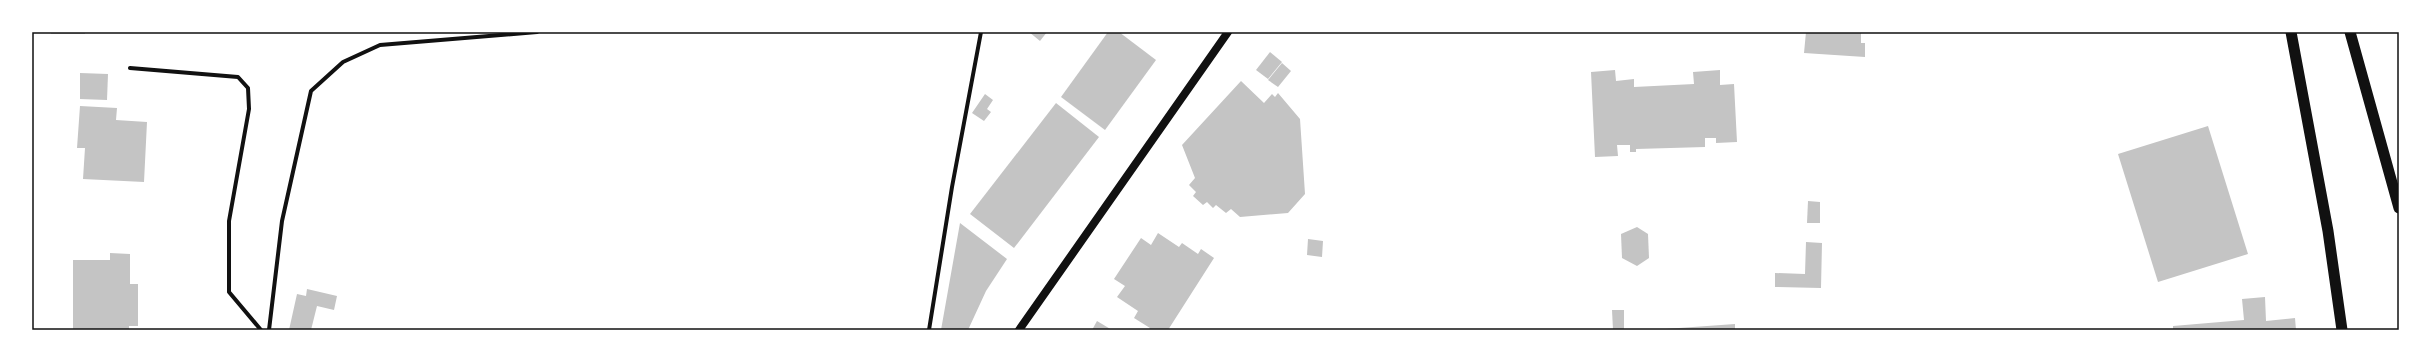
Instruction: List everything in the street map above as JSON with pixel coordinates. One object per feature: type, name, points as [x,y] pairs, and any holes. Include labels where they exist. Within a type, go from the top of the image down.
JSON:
[{"type":"highway","points":[[2291,32],[2328,230],[2342,330]]},
{"type":"highway","points":[[2350,32],[2399,208]]},
{"type":"main road","points":[[1019,330],[1228,32]]},
{"type":"street","points":[[269,330],[282,220],[310,91],[343,62],[380,45],[537,32]]},
{"type":"street","points":[[929,330],[952,187],[981,32]]},
{"type":"street","points":[[130,68],[238,77],[248,88],[248,109],[229,221],[229,292],[261,330]]},
{"type":"building","points":[[51,32],[85,32],[85,34],[51,34]]},
{"type":"building","points":[[1029,32],[1047,32],[1040,41]]},
{"type":"building","points":[[1108,32],[1119,32],[1156,60],[1105,130],[1061,97]]},
{"type":"building","points":[[1806,32],[1861,32],[1861,43],[1865,43],[1865,57],[1804,53]]},
{"type":"building","points":[[1270,52],[1282,62],[1268,79],[1256,70]]},
{"type":"building","points":[[1282,63],[1291,71],[1278,87],[1268,80]]},
{"type":"building","points":[[1615,70],[1616,81],[1634,79],[1634,87],[1694,84],[1693,72],[1720,70],[1720,85],[1734,84],[1737,142],[1716,143],[1716,138],[1705,138],[1705,147],[1636,149],[1636,152],[1630,152],[1630,145],[1617,145],[1618,156],[1595,157],[1591,72]]},
{"type":"building","points":[[80,73],[108,74],[107,100],[80,99]]},
{"type":"building","points":[[1241,81],[1264,103],[1272,94],[1275,97],[1278,93],[1300,119],[1305,194],[1288,213],[1240,217],[1231,209],[1226,213],[1216,205],[1213,208],[1207,202],[1203,205],[1193,196],[1196,192],[1189,185],[1195,178],[1182,145]]},
{"type":"building","points":[[985,94],[993,100],[987,109],[991,112],[984,121],[972,113]]},
{"type":"building","points":[[1056,103],[1099,137],[1014,248],[970,214]]},
{"type":"building","points":[[80,106],[117,108],[116,120],[147,122],[144,182],[83,179],[85,148],[77,148]]},
{"type":"building","points":[[2208,126],[2248,254],[2158,282],[2118,154]]},
{"type":"building","points":[[1808,201],[1820,202],[1820,223],[1807,223]]},
{"type":"building","points":[[960,223],[1007,259],[986,291],[968,330],[941,330]]},
{"type":"building","points":[[1637,227],[1648,234],[1649,258],[1637,266],[1622,258],[1621,234]]},
{"type":"building","points":[[1158,233],[1179,247],[1182,243],[1198,254],[1201,249],[1214,258],[1168,330],[1148,330],[1150,328],[1134,318],[1138,311],[1117,297],[1125,286],[1114,279],[1141,238],[1151,245]]},
{"type":"building","points":[[1308,239],[1323,241],[1322,257],[1307,255]]},
{"type":"building","points":[[1806,242],[1822,243],[1821,288],[1775,287],[1775,273],[1805,274]]},
{"type":"building","points":[[110,253],[130,254],[130,284],[138,284],[138,326],[129,326],[129,330],[73,330],[73,260],[110,260]]},
{"type":"building","points":[[307,289],[337,296],[334,310],[317,306],[311,330],[289,330],[297,294],[306,296]]},
{"type":"building","points":[[2265,297],[2266,321],[2295,318],[2296,330],[2173,330],[2173,326],[2244,320],[2242,299]]},
{"type":"building","points":[[1612,310],[1624,310],[1624,330],[1613,330]]},
{"type":"building","points":[[1097,321],[1112,330],[1092,330]]},
{"type":"building","points":[[1735,324],[1735,330],[1665,330],[1665,329]]}]
